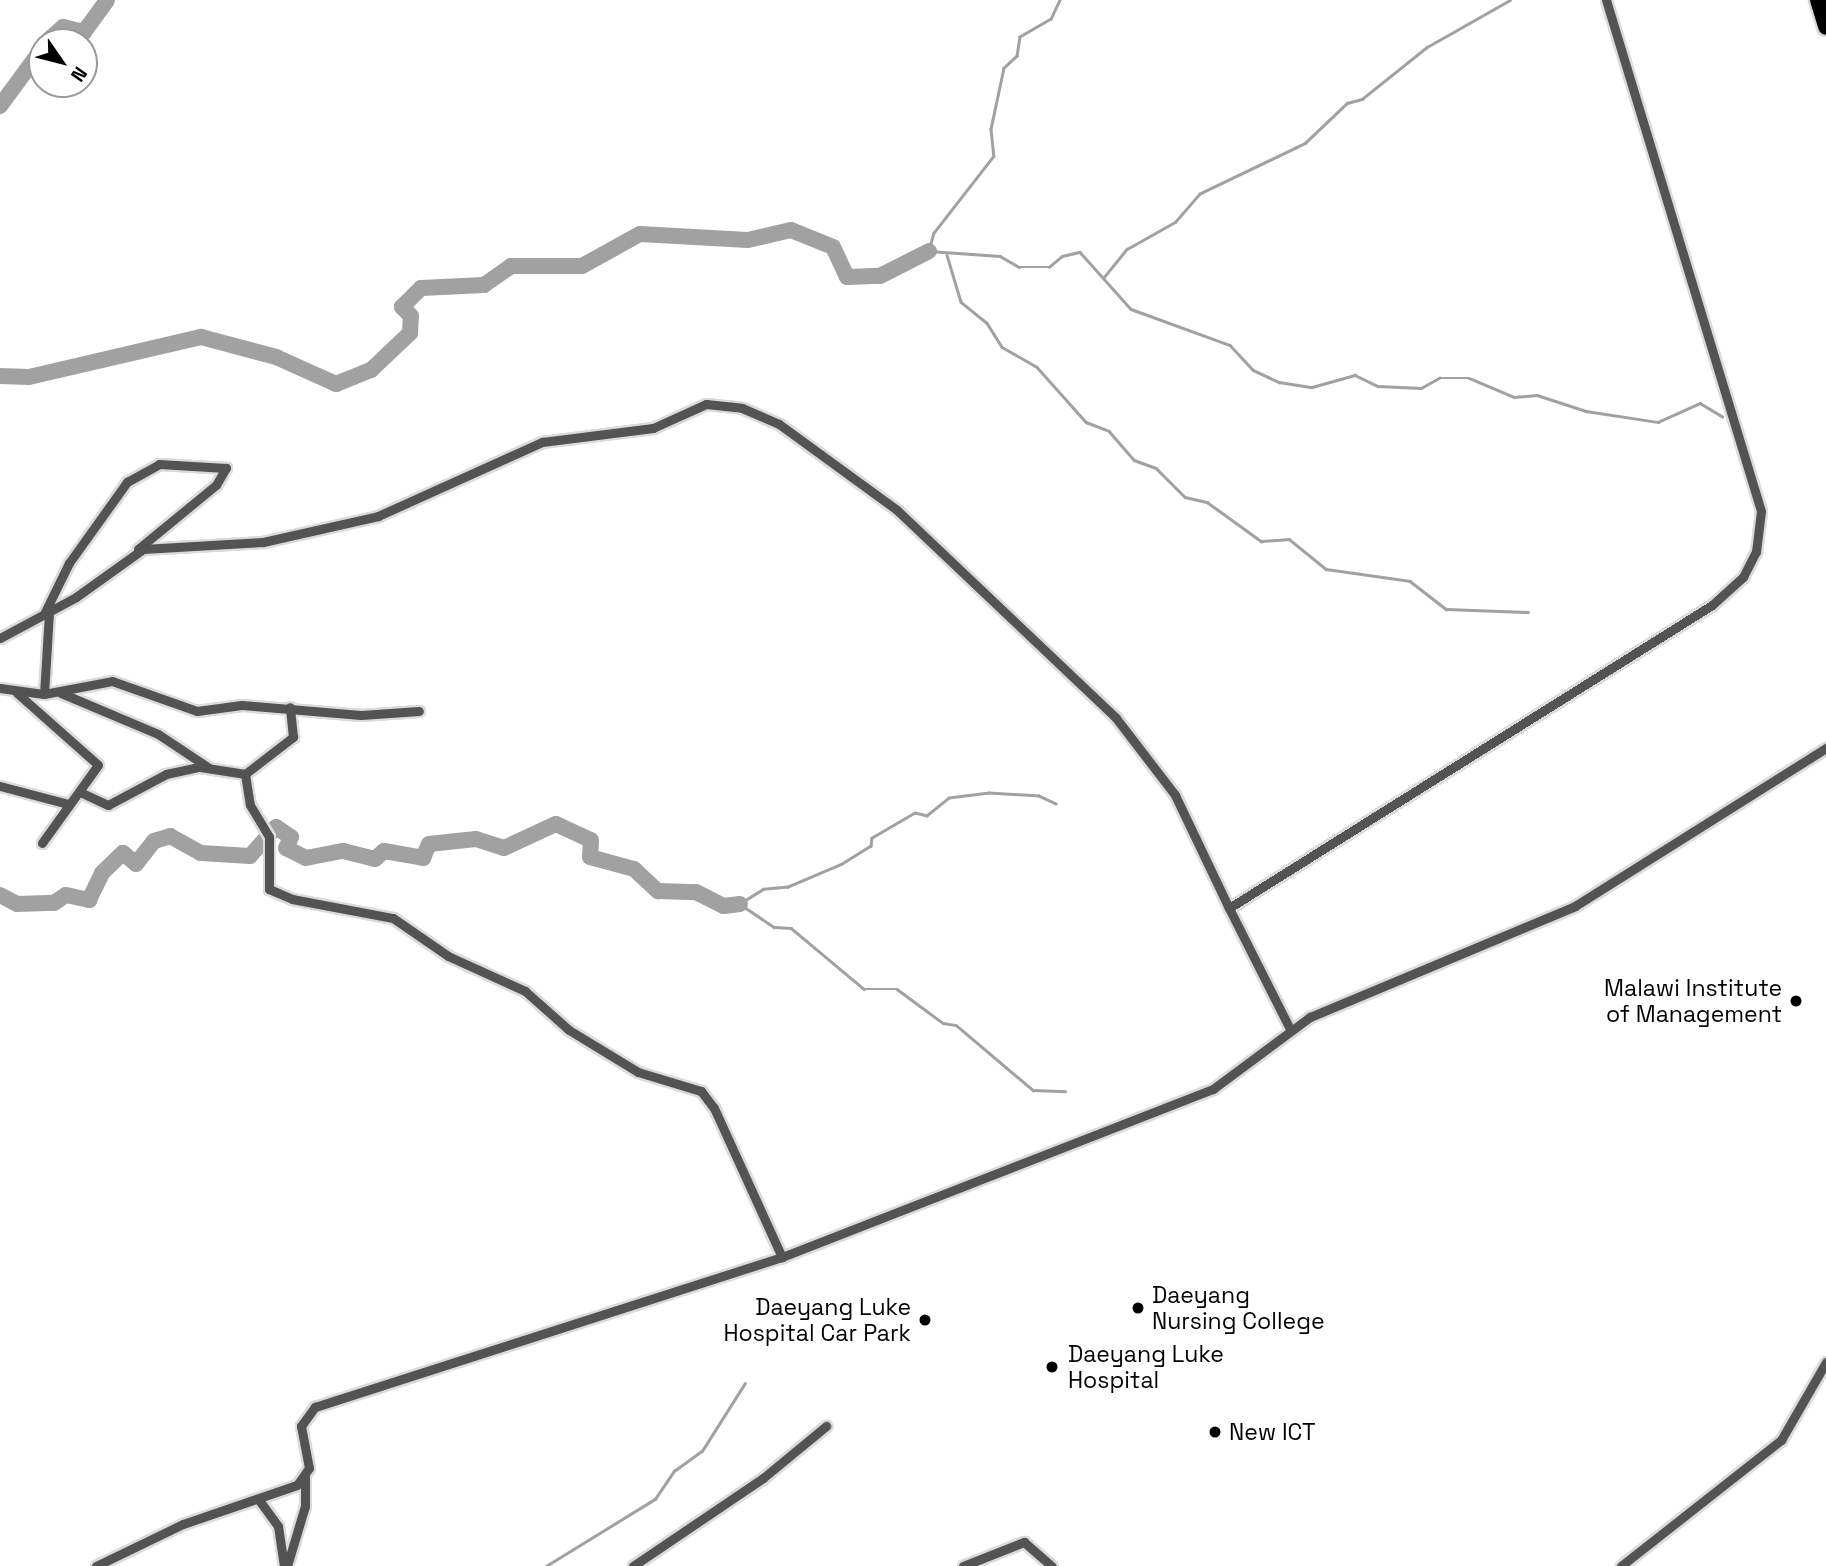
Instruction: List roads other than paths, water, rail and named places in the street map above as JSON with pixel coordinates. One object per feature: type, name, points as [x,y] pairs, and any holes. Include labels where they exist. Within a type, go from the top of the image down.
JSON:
[{"type":"highway","points":[[1818,0],[1826,27]]},
{"type":"street","points":[[1229,908],[1712,605],[1743,577],[1756,552],[1761,511],[1606,0]]},
{"type":"street","points":[[134,552],[263,542],[379,516],[542,442],[653,428],[706,404],[755,412],[897,510],[1116,718],[1175,795],[1290,1029]]},
{"type":"street","points":[[0,638],[47,613],[134,552],[216,485],[226,468],[159,464],[127,482],[69,563],[47,613],[44,694]]},
{"type":"street","points":[[0,688],[44,694],[112,681],[184,710],[290,706],[360,715],[419,711]]},
{"type":"street","points":[[13,691],[33,704],[63,740],[93,755],[96,774],[68,804],[42,843]]},
{"type":"street","points":[[59,693],[158,734],[209,768]]},
{"type":"street","points":[[79,792],[108,805],[137,795],[166,774],[209,768],[245,774],[293,737],[290,706]]},
{"type":"street","points":[[285,1566],[305,1506],[305,1477],[309,1459],[300,1426],[323,1404],[782,1257],[1213,1090],[1290,1029],[1575,906],[1826,748]]},
{"type":"street","points":[[245,774],[250,805],[269,837],[269,889],[393,918],[448,956],[525,990],[569,1030],[638,1072],[701,1091],[714,1108],[782,1257]]},
{"type":"street","points":[[0,786],[68,804]]},
{"type":"street","points":[[1621,1566],[1781,1440],[1826,1362]]},
{"type":"street","points":[[633,1566],[763,1478],[826,1426]]},
{"type":"street","points":[[96,1566],[183,1524],[259,1500],[305,1477]]},
{"type":"street","points":[[259,1500],[278,1526],[285,1566]]},
{"type":"street","points":[[963,1566],[1024,1542],[1052,1566]]},
{"type":"waterway","points":[[87,28],[107,0]]},
{"type":"waterway","points":[[1060,0],[1051,19],[1020,37],[1017,56],[1004,68],[991,129],[994,156],[934,233],[929,251],[1000,256],[1019,267],[1049,267],[1062,256],[1080,252],[1131,309],[1230,345],[1253,370],[1279,382],[1312,387],[1355,375],[1378,386],[1421,388],[1439,378],[1469,378],[1514,397],[1537,395],[1586,411],[1658,422],[1700,403],[1722,416]]},
{"type":"waterway","points":[[1104,277],[1127,249],[1175,222],[1199,194],[1305,143],[1347,103],[1362,99],[1427,47],[1510,0]]},
{"type":"waterway","points":[[62,28],[67,28]]},
{"type":"waterway","points":[[0,106],[28,68]]},
{"type":"waterway","points":[[0,376],[29,377],[201,337],[276,357],[336,384],[371,370],[410,333],[411,316],[402,307],[421,288],[484,285],[511,266],[582,266],[640,234],[748,240],[791,230],[833,247],[847,277],[880,276],[929,251]]},
{"type":"waterway","points":[[947,255],[961,302],[987,323],[1002,347],[1037,367],[1086,422],[1109,431],[1134,460],[1156,468],[1185,497],[1207,502],[1261,541],[1289,539],[1326,569],[1410,581],[1446,609],[1528,612]]},
{"type":"waterway","points":[[1056,804],[1039,796],[989,793],[949,798],[927,816],[915,813],[872,838],[871,846],[842,864],[788,887],[764,889],[740,904],[774,927],[791,928],[864,989],[897,989],[943,1023],[956,1025],[1033,1090],[1065,1091]]},
{"type":"waterway","points":[[0,895],[17,904],[54,903],[66,895],[89,900],[102,873],[123,853],[136,864],[154,841],[170,836],[201,853],[250,856],[276,827],[291,837],[286,848],[306,858],[343,851],[375,859],[384,851],[423,858],[429,844],[476,839],[504,848],[556,824],[591,840],[590,857],[634,869],[658,891],[696,892],[724,906],[740,904]]},
{"type":"waterway","points":[[546,1566],[655,1499],[674,1471],[702,1451],[745,1383]]},
{"type":"place","name":"Malawi Institute of Management","points":[[1796,1001]]},
{"type":"place","name":"Daeyang Nursing College","points":[[1138,1308]]},
{"type":"place","name":"Daeyang Luke Hospital Car Park","points":[[925,1320]]},
{"type":"place","name":"Daeyang Luke Hospital","points":[[1052,1367]]},
{"type":"place","name":"New ICT","points":[[1215,1432]]}]
